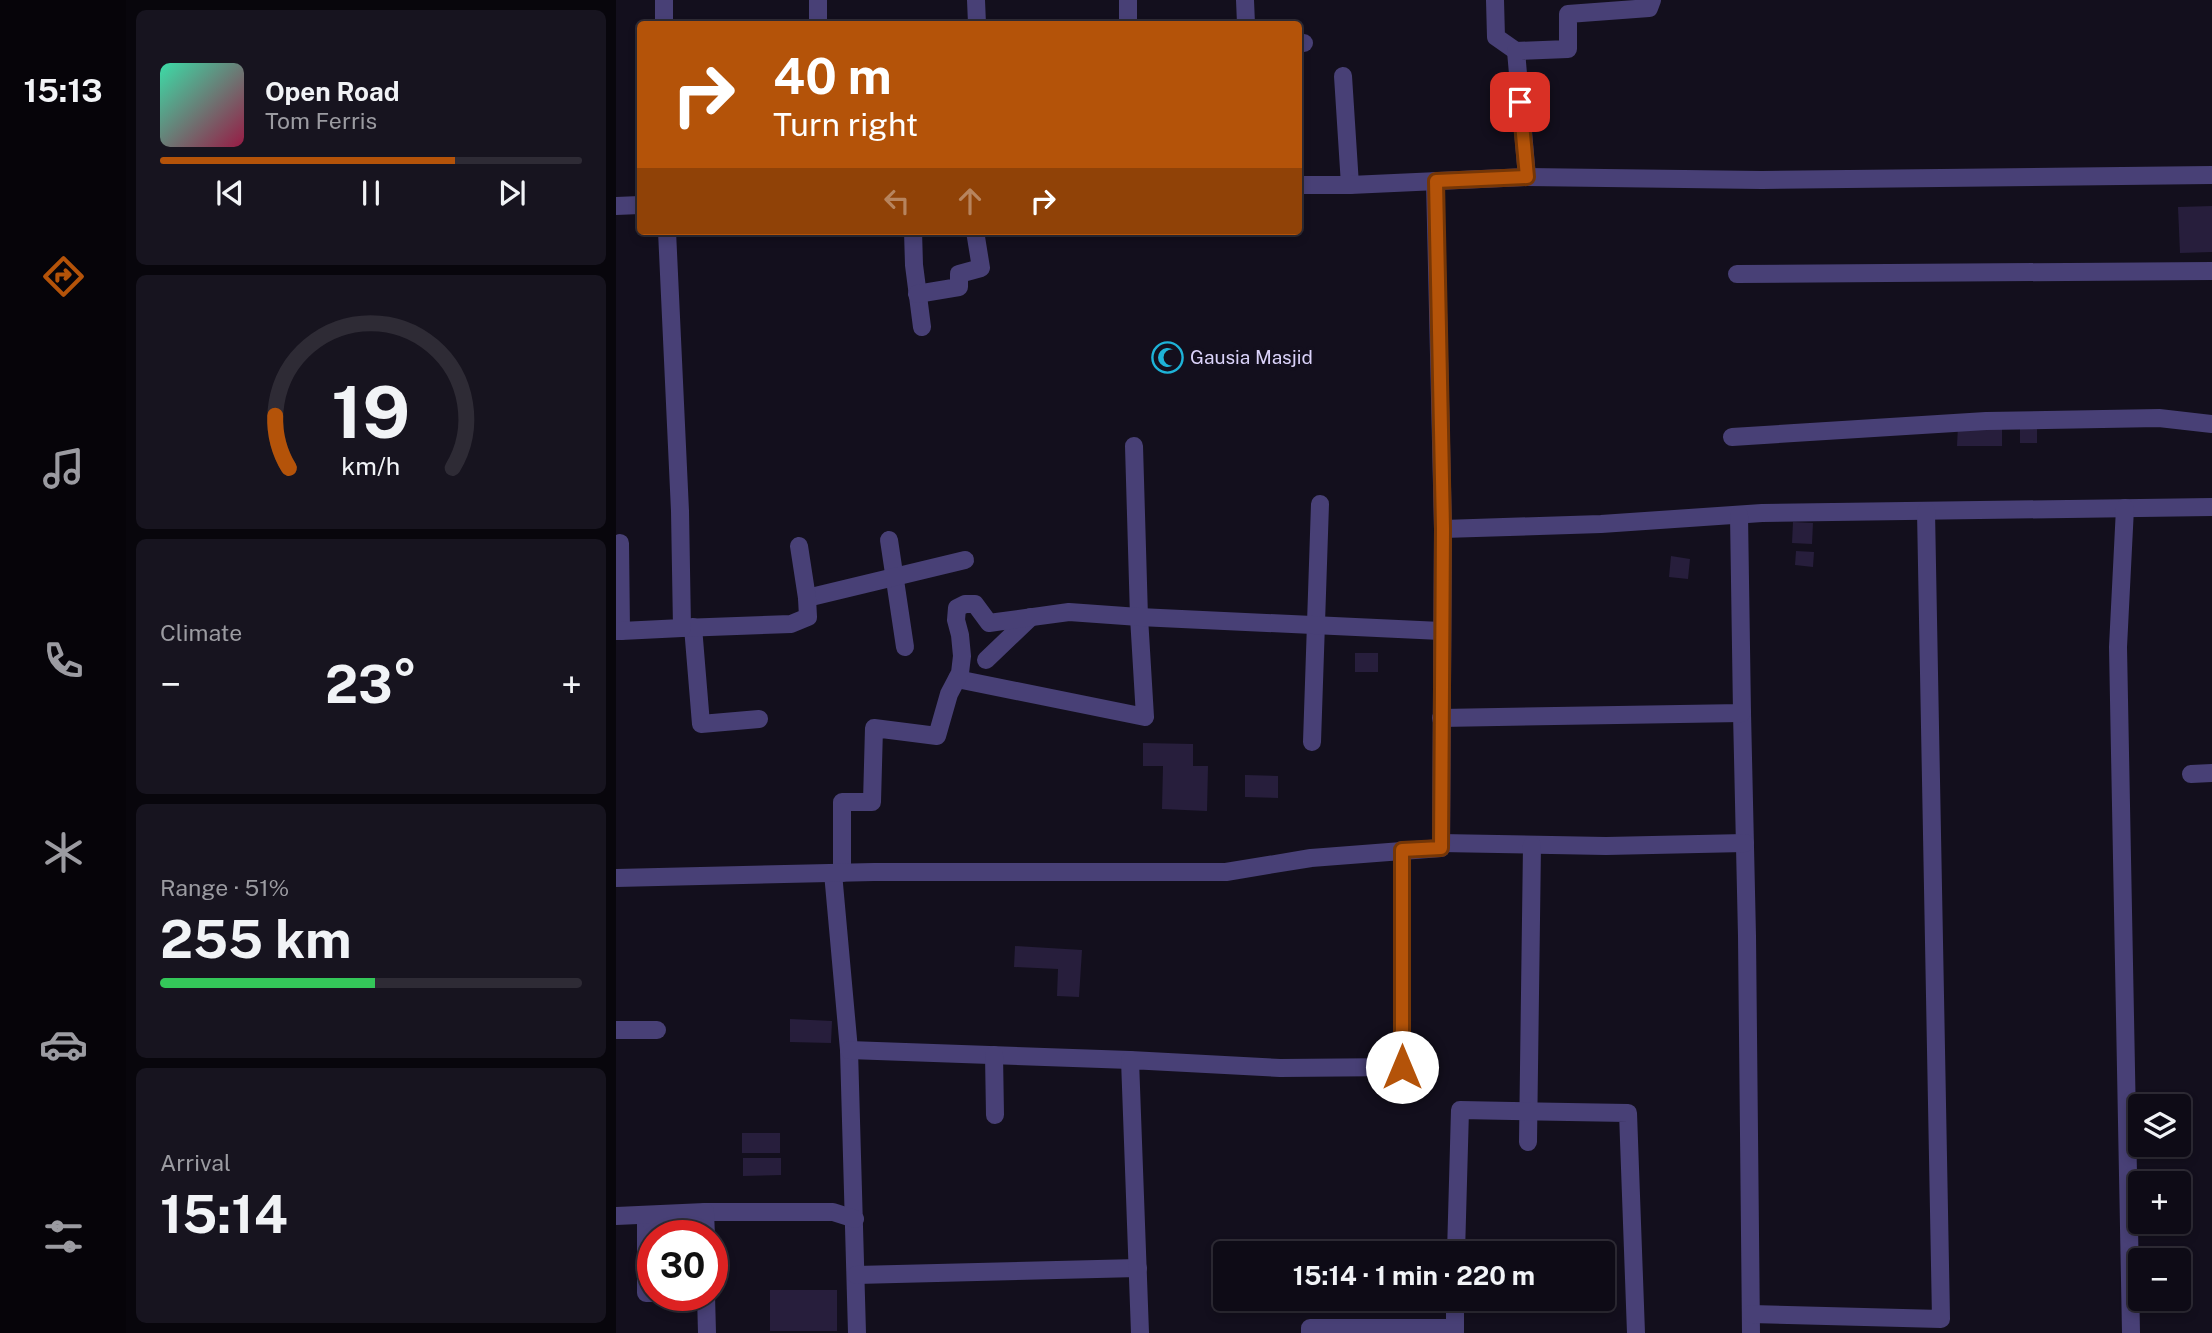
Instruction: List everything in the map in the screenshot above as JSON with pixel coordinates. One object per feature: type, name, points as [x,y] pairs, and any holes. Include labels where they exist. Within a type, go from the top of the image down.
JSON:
[{"type":"street","points":[[664,0],[664,21]]},
{"type":"street","points":[[818,0],[818,21]]},
{"type":"street","points":[[976,0],[977,21]]},
{"type":"street","points":[[1128,0],[1128,21]]},
{"type":"street","points":[[1245,0],[1246,21]]},
{"type":"street","points":[[1495,0],[1496,37],[1516,51],[1568,49],[1568,14],[1648,8],[1652,0]]},
{"type":"street","points":[[1516,51],[1527,177]]},
{"type":"street","points":[[1343,76],[1350,185]]},
{"type":"street","points":[[1302,185],[1527,177],[1762,180],[2212,175]]},
{"type":"street","points":[[616,878],[838,873],[1226,872],[1311,858],[1441,848],[1443,529],[1436,181]]},
{"type":"street","points":[[616,206],[637,205]]},
{"type":"street","points":[[667,235],[687,628],[701,724],[759,719]]},
{"type":"street","points":[[913,235],[922,327]]},
{"type":"street","points":[[917,294],[959,287],[959,274],[981,268],[976,235]]},
{"type":"street","points":[[1737,274],[2212,271]]},
{"type":"street","points":[[1732,437],[1986,421],[2159,418],[2212,424]]},
{"type":"street","points":[[957,679],[1145,717],[1134,446]]},
{"type":"street","points":[[1312,742],[1320,504]]},
{"type":"street","points":[[1443,529],[1588,525],[1739,515],[2212,507]]},
{"type":"street","points":[[2125,508],[2118,646],[2131,1333]]},
{"type":"street","points":[[1751,1314],[1941,1326],[1926,511]]},
{"type":"street","points":[[1739,515],[1751,1333]]},
{"type":"street","points":[[889,540],[905,646]]},
{"type":"street","points":[[620,543],[619,631],[791,624],[808,617],[799,546]]},
{"type":"street","points":[[807,598],[965,560]]},
{"type":"street","points":[[857,1333],[849,1049],[838,873],[842,802],[872,802],[874,728],[937,736],[962,656],[956,620],[957,608],[965,604],[975,604],[989,622],[1069,611],[1139,617],[1441,631]]},
{"type":"street","points":[[986,660],[1031,617]]},
{"type":"street","points":[[1441,718],[1742,713]]},
{"type":"street","points":[[2191,774],[2212,774]]},
{"type":"street","points":[[1441,843],[1606,846],[1745,843]]},
{"type":"street","points":[[1528,1142],[1532,845]]},
{"type":"street","points":[[849,1049],[1280,1068],[1402,1067],[1402,850]]},
{"type":"street","points":[[616,1030],[657,1030]]},
{"type":"street","points":[[994,1055],[995,1115]]},
{"type":"street","points":[[1130,1060],[1140,1333]]},
{"type":"street","points":[[1456,1241],[1460,1110],[1628,1113],[1636,1333]]},
{"type":"street","points":[[616,1216],[797,1211],[833,1212],[855,1219]]},
{"type":"street","points":[[705,1212],[705,1220]]},
{"type":"street","points":[[646,1214],[650,1220]]},
{"type":"street","points":[[646,1214],[646,1220]]},
{"type":"street","points":[[856,1275],[1138,1268]]},
{"type":"street","points":[[706,1311],[707,1333]]},
{"type":"street","points":[[1310,1333],[1310,1328],[1455,1330],[1455,1311]]},
{"type":"building","points":[[2212,206],[2212,252],[2180,253],[2178,207]]},
{"type":"building","points":[[2020,422],[2037,422],[2037,443],[2020,443]]},
{"type":"building","points":[[1958,426],[2002,427],[2002,446],[1957,446]]},
{"type":"building","points":[[1793,522],[1813,523],[1812,544],[1792,543]]},
{"type":"building","points":[[1796,551],[1814,552],[1813,567],[1795,565]]},
{"type":"building","points":[[1671,556],[1690,559],[1688,579],[1669,577]]},
{"type":"building","points":[[1355,653],[1378,653],[1378,672],[1355,672]]},
{"type":"building","points":[[1143,743],[1193,744],[1193,766],[1208,766],[1207,811],[1162,809],[1163,766],[1143,766]]},
{"type":"building","points":[[1245,775],[1278,776],[1278,798],[1245,797]]},
{"type":"building","points":[[1015,946],[1082,950],[1079,997],[1057,996],[1058,969],[1014,967]]},
{"type":"building","points":[[790,1019],[832,1021],[831,1043],[790,1042]]},
{"type":"building","points":[[742,1133],[780,1133],[780,1153],[742,1153]]},
{"type":"building","points":[[743,1158],[781,1158],[781,1175],[743,1176]]},
{"type":"building","points":[[770,1290],[837,1290],[837,1331],[770,1331]]},
{"type":"place","name":"Gausia Masjid","points":[[1167,357]]},
{"type":"route","points":[[1402,1067],[1402,850],[1441,848],[1443,529],[1436,181],[1527,177],[1520,102]]}]
